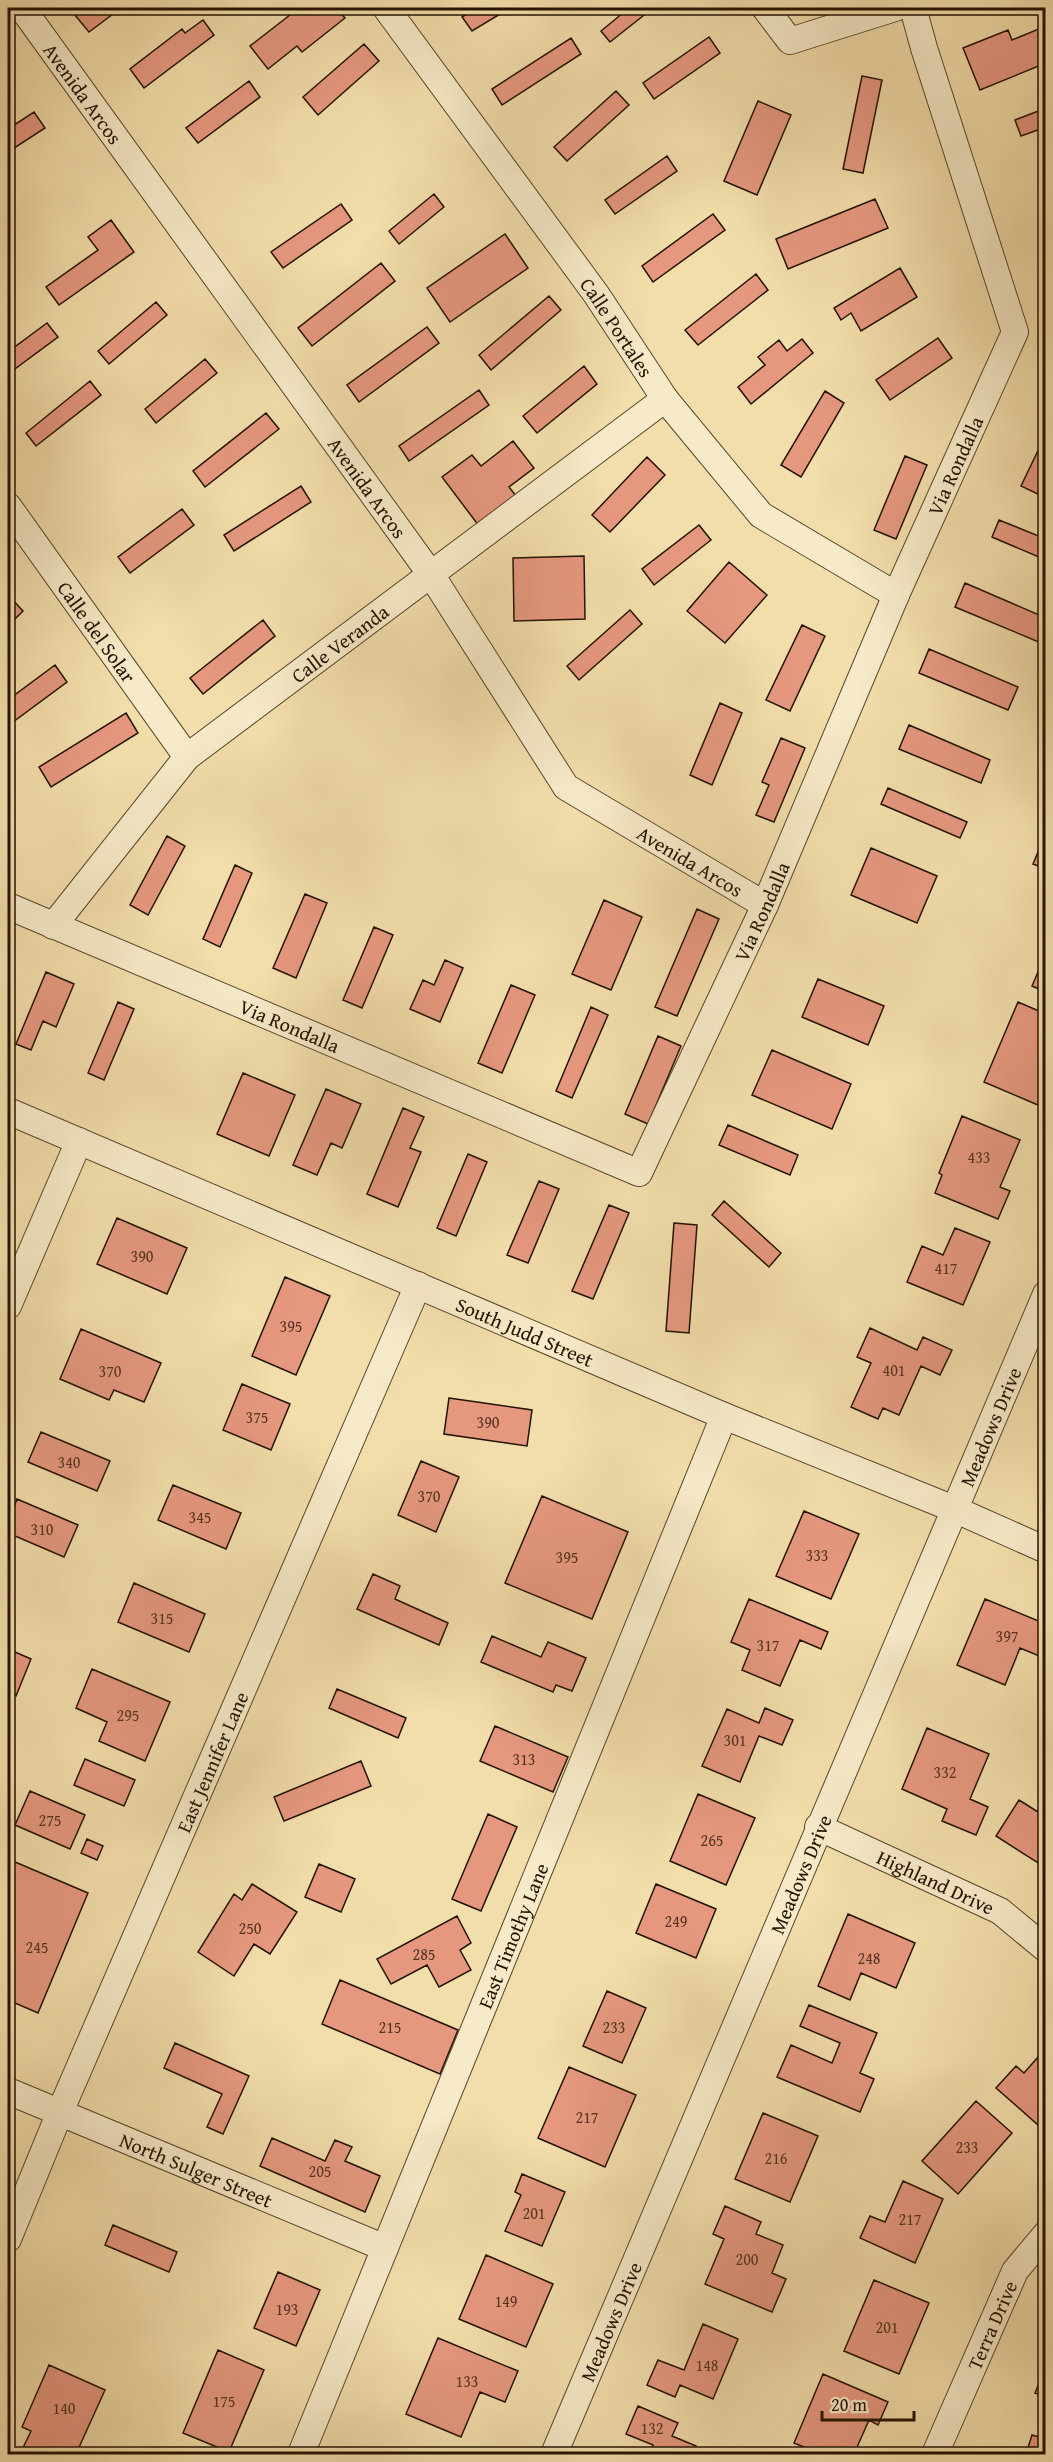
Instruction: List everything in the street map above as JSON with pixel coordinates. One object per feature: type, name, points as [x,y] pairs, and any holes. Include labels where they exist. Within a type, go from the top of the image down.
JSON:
[{"type":"street","name":"Avenida Arcos","points":[[22,8],[432,576],[566,787],[765,905]]},
{"type":"street","name":"Calle Portales","points":[[386,8],[596,294],[665,399],[761,515],[896,595]]},
{"type":"street","points":[[765,8],[790,41],[895,8]]},
{"type":"street","name":"Via Rondalla","points":[[8,906],[639,1173],[765,905],[896,595],[1015,332],[924,48],[914,8]]},
{"type":"street","name":"Calle Veranda","points":[[53,926],[187,757],[432,576],[665,399]]},
{"type":"street","name":"Calle del Solar","points":[[8,506],[187,757]]},
{"type":"street","name":"South Judd Street","points":[[8,1111],[724,1416],[954,1509],[1046,1550]]},
{"type":"street","points":[[8,1306],[79,1141]]},
{"type":"street","name":"East Jennifer Lane","points":[[8,2239],[60,2112],[418,1286]]},
{"type":"street","name":"Meadows Drive","points":[[554,2454],[1046,1294]]},
{"type":"street","name":"East Timothy Lane","points":[[300,2454],[724,1416]]},
{"type":"street","name":"Highland Drive","points":[[818,1827],[1000,1911],[1046,1949]]},
{"type":"street","name":"North Sulger Street","points":[[8,2091],[385,2248]]},
{"type":"street","name":"Terra Drive","points":[[934,2454],[1015,2271],[1046,2234]]},
{"type":"building","points":[[69,8],[121,8],[89,32]]},
{"type":"building","points":[[299,8],[336,8],[345,18],[302,52],[297,46],[268,69],[250,46]]},
{"type":"building","points":[[476,8],[510,8],[472,31],[462,17]]},
{"type":"building","points":[[629,8],[653,8],[610,42],[601,31]]},
{"type":"building","points":[[203,20],[214,35],[144,88],[130,69],[182,29],[185,33]]},
{"type":"building","points":[[1046,26],[1046,63],[980,90],[963,48],[1008,30],[1012,40]]},
{"type":"building","points":[[709,37],[720,53],[654,99],[643,83]]},
{"type":"building","points":[[571,38],[581,54],[502,105],[492,89]]},
{"type":"building","points":[[364,44],[379,61],[318,115],[303,97]]},
{"type":"building","points":[[862,76],[882,80],[863,173],[843,169]]},
{"type":"building","points":[[249,81],[260,97],[198,143],[186,128]]},
{"type":"building","points":[[616,91],[629,105],[567,161],[554,147]]},
{"type":"building","points":[[758,101],[791,115],[757,195],[724,181]]},
{"type":"building","points":[[1046,108],[1046,127],[1021,136],[1015,120]]},
{"type":"building","points":[[34,112],[45,128],[8,152],[8,129]]},
{"type":"building","points":[[667,156],[677,171],[615,214],[605,200]]},
{"type":"building","points":[[434,194],[444,207],[399,244],[389,231]]},
{"type":"building","points":[[875,199],[888,228],[788,269],[776,239]]},
{"type":"building","points":[[341,204],[352,220],[283,268],[271,252]]},
{"type":"building","points":[[713,214],[725,230],[653,282],[642,266]]},
{"type":"building","points":[[111,220],[134,252],[59,305],[46,287],[98,250],[88,237]]},
{"type":"building","points":[[505,234],[528,268],[450,322],[427,288]]},
{"type":"building","points":[[381,263],[395,281],[312,346],[298,328]]},
{"type":"building","points":[[900,268],[917,297],[861,331],[851,313],[841,320],[834,308]]},
{"type":"building","points":[[756,274],[768,290],[698,345],[685,330]]},
{"type":"building","points":[[549,296],[561,310],[491,370],[479,355]]},
{"type":"building","points":[[156,302],[167,315],[109,364],[98,351]]},
{"type":"building","points":[[47,323],[58,337],[8,374],[8,352]]},
{"type":"building","points":[[427,327],[439,343],[359,402],[347,385]]},
{"type":"building","points":[[938,338],[952,358],[890,400],[876,380]]},
{"type":"building","points":[[802,339],[813,353],[751,404],[738,387],[765,365],[758,357],[779,340],[787,351]]},
{"type":"building","points":[[205,359],[217,373],[156,423],[145,409]]},
{"type":"building","points":[[584,366],[597,384],[537,433],[523,416]]},
{"type":"building","points":[[90,381],[101,395],[36,446],[26,433]]},
{"type":"building","points":[[479,390],[489,405],[409,461],[399,446]]},
{"type":"building","points":[[825,391],[844,403],[801,477],[781,465]]},
{"type":"building","points":[[266,413],[279,429],[205,487],[193,471]]},
{"type":"building","points":[[1046,434],[1046,498],[1021,486]]},
{"type":"building","points":[[513,441],[534,468],[509,487],[517,497],[479,526],[442,477],[472,455],[481,466]]},
{"type":"building","points":[[905,456],[927,465],[896,539],[874,530]]},
{"type":"building","points":[[647,457],[665,475],[610,532],[592,515]]},
{"type":"building","points":[[301,486],[311,502],[234,551],[224,535]]},
{"type":"building","points":[[182,509],[194,525],[130,573],[118,557]]},
{"type":"building","points":[[999,520],[1046,539],[1046,560],[992,537]]},
{"type":"building","points":[[699,525],[711,540],[654,585],[642,569]]},
{"type":"building","points":[[584,556],[585,619],[514,621],[513,558]]},
{"type":"building","points":[[729,562],[767,595],[725,643],[687,611]]},
{"type":"building","points":[[965,583],[1046,618],[1046,645],[955,607]]},
{"type":"building","points":[[9,596],[23,611],[8,626],[8,598]]},
{"type":"building","points":[[630,610],[642,624],[579,680],[567,666]]},
{"type":"building","points":[[263,620],[275,636],[203,694],[190,678]]},
{"type":"building","points":[[802,625],[825,636],[790,711],[766,700]]},
{"type":"building","points":[[929,649],[1018,687],[1008,710],[919,673]]},
{"type":"building","points":[[55,665],[67,682],[13,722],[8,715],[8,700]]},
{"type":"building","points":[[720,703],[742,713],[712,785],[690,775]]},
{"type":"building","points":[[126,713],[138,733],[51,787],[39,767]]},
{"type":"building","points":[[909,725],[990,760],[981,783],[899,749]]},
{"type":"building","points":[[781,738],[805,748],[774,822],[756,815],[769,785],[762,782]]},
{"type":"building","points":[[888,788],[967,822],[960,838],[881,804]]},
{"type":"building","points":[[1046,833],[1046,869],[1033,864]]},
{"type":"building","points":[[167,836],[185,846],[148,915],[130,905]]},
{"type":"building","points":[[871,848],[937,876],[917,923],[851,895]]},
{"type":"building","points":[[235,865],[252,873],[220,947],[203,939]]},
{"type":"building","points":[[305,894],[327,903],[296,978],[273,968]]},
{"type":"building","points":[[604,900],[642,917],[611,990],[572,974]]},
{"type":"building","points":[[697,909],[719,919],[677,1016],[655,1007]]},
{"type":"building","points":[[374,927],[393,935],[362,1008],[343,1000]]},
{"type":"building","points":[[1046,953],[1046,992],[1032,986]]},
{"type":"building","points":[[445,960],[463,968],[440,1022],[410,1009],[423,980],[434,985]]},
{"type":"building","points":[[46,972],[74,984],[56,1027],[43,1021],[31,1050],[16,1044]]},
{"type":"building","points":[[818,979],[884,1006],[868,1045],[802,1017]]},
{"type":"building","points":[[511,985],[535,995],[502,1073],[478,1063]]},
{"type":"building","points":[[118,1002],[134,1009],[104,1080],[88,1073]]},
{"type":"building","points":[[1018,1002],[1046,1014],[1045,1108],[984,1082]]},
{"type":"building","points":[[591,1007],[608,1015],[572,1098],[556,1091]]},
{"type":"building","points":[[658,1036],[681,1046],[648,1124],[625,1114]]},
{"type":"building","points":[[772,1050],[851,1084],[832,1129],[752,1095]]},
{"type":"building","points":[[243,1073],[295,1095],[269,1156],[217,1134]]},
{"type":"building","points":[[326,1089],[361,1104],[342,1148],[331,1143],[317,1175],[293,1165]]},
{"type":"building","points":[[403,1108],[424,1117],[410,1148],[421,1152],[398,1207],[367,1194]]},
{"type":"building","points":[[962,1116],[1020,1140],[1000,1187],[1010,1191],[998,1219],[935,1193],[942,1175],[939,1173]]},
{"type":"building","points":[[728,1125],[798,1155],[790,1175],[719,1145]]},
{"type":"building","points":[[468,1154],[487,1162],[456,1236],[437,1228]]},
{"type":"building","points":[[539,1181],[559,1189],[528,1263],[507,1255]]},
{"type":"building","points":[[724,1201],[781,1253],[769,1267],[712,1215]]},
{"type":"building","points":[[609,1205],[629,1213],[593,1299],[572,1291]]},
{"type":"building","points":[[117,1218],[187,1248],[167,1294],[97,1264]]},
{"type":"building","points":[[674,1223],[697,1225],[689,1333],[666,1331]]},
{"type":"building","points":[[955,1228],[990,1242],[963,1305],[907,1282],[922,1246],[943,1255]]},
{"type":"building","points":[[285,1277],[330,1296],[296,1375],[252,1356]]},
{"type":"building","points":[[870,1328],[917,1350],[923,1337],[952,1350],[940,1375],[921,1366],[899,1415],[883,1408],[878,1419],[851,1407],[871,1363],[857,1357]]},
{"type":"building","points":[[81,1329],[161,1363],[144,1402],[114,1390],[109,1400],[60,1379]]},
{"type":"building","points":[[242,1384],[290,1404],[271,1450],[223,1430]]},
{"type":"building","points":[[449,1398],[532,1410],[527,1446],[444,1434]]},
{"type":"building","points":[[41,1432],[110,1461],[97,1491],[28,1462]]},
{"type":"building","points":[[421,1461],[459,1477],[436,1532],[398,1515]]},
{"type":"building","points":[[173,1485],[241,1513],[226,1549],[158,1520]]},
{"type":"building","points":[[542,1496],[628,1532],[592,1619],[505,1583]]},
{"type":"building","points":[[17,1499],[78,1525],[64,1557],[8,1533],[8,1523]]},
{"type":"building","points":[[804,1511],[859,1534],[831,1599],[776,1576]]},
{"type":"building","points":[[373,1574],[400,1586],[395,1599],[448,1623],[439,1645],[357,1609]]},
{"type":"building","points":[[134,1583],[205,1614],[189,1652],[118,1622]]},
{"type":"building","points":[[749,1599],[828,1632],[821,1649],[800,1640],[780,1686],[742,1670],[750,1650],[731,1642]]},
{"type":"building","points":[[985,1599],[1046,1624],[1044,1658],[1020,1648],[1005,1685],[957,1665]]},
{"type":"building","points":[[492,1636],[541,1657],[548,1642],[586,1658],[572,1691],[556,1685],[553,1692],[481,1662]]},
{"type":"building","points":[[8,1649],[31,1659],[16,1696],[8,1692]]},
{"type":"building","points":[[92,1669],[170,1702],[145,1761],[99,1741],[107,1722],[76,1708]]},
{"type":"building","points":[[337,1689],[406,1718],[398,1738],[329,1708]]},
{"type":"building","points":[[765,1708],[793,1720],[782,1745],[759,1736],[740,1782],[702,1766],[727,1709],[759,1723]]},
{"type":"building","points":[[495,1726],[568,1757],[553,1792],[480,1761]]},
{"type":"building","points":[[927,1728],[989,1754],[970,1799],[988,1807],[976,1835],[942,1821],[947,1809],[902,1789]]},
{"type":"building","points":[[85,1759],[135,1780],[124,1806],[74,1785]]},
{"type":"building","points":[[361,1761],[371,1786],[284,1821],[274,1797]]},
{"type":"building","points":[[30,1791],[85,1815],[70,1849],[15,1825]]},
{"type":"building","points":[[698,1794],[755,1818],[726,1885],[670,1861]]},
{"type":"building","points":[[1019,1800],[1046,1817],[1046,1868],[996,1836]]},
{"type":"building","points":[[488,1814],[517,1827],[481,1911],[452,1899]]},
{"type":"building","points":[[87,1839],[103,1846],[97,1860],[81,1853]]},
{"type":"building","points":[[8,1859],[88,1893],[38,2013],[8,2000]]},
{"type":"building","points":[[319,1864],[355,1879],[341,1912],[305,1897]]},
{"type":"building","points":[[252,1884],[297,1912],[270,1954],[254,1944],[234,1976],[198,1952],[234,1894],[242,1900]]},
{"type":"building","points":[[656,1884],[716,1909],[696,1958],[636,1933]]},
{"type":"building","points":[[848,1914],[915,1943],[896,1988],[861,1973],[850,2000],[818,1986]]},
{"type":"building","points":[[457,1916],[471,1943],[460,1950],[471,1970],[439,1987],[427,1965],[391,1984],[377,1959]]},
{"type":"building","points":[[340,1980],[458,2030],[440,2074],[322,2024]]},
{"type":"building","points":[[607,1991],[646,2008],[622,2063],[583,2046]]},
{"type":"building","points":[[809,2005],[877,2033],[860,2073],[874,2079],[860,2112],[777,2077],[791,2045],[832,2063],[840,2043],[800,2026]]},
{"type":"building","points":[[175,2043],[249,2076],[223,2134],[207,2127],[222,2094],[164,2068]]},
{"type":"building","points":[[1046,2048],[1046,2132],[996,2088],[1016,2066],[1024,2073]]},
{"type":"building","points":[[569,2067],[636,2095],[605,2167],[538,2138]]},
{"type":"building","points":[[976,2101],[1012,2133],[958,2194],[922,2161]]},
{"type":"building","points":[[763,2113],[818,2136],[790,2202],[735,2179]]},
{"type":"building","points":[[272,2138],[325,2161],[335,2140],[352,2147],[345,2161],[380,2176],[365,2212],[260,2166]]},
{"type":"building","points":[[522,2174],[565,2192],[542,2246],[505,2231],[521,2195],[515,2192]]},
{"type":"building","points":[[903,2181],[943,2199],[915,2263],[860,2238],[870,2216],[885,2222]]},
{"type":"building","points":[[725,2206],[761,2222],[756,2234],[783,2245],[772,2273],[786,2279],[772,2312],[705,2284],[724,2239],[713,2234]]},
{"type":"building","points":[[113,2225],[177,2252],[169,2272],[105,2245]]},
{"type":"building","points":[[486,2255],[553,2284],[526,2347],[459,2319]]},
{"type":"building","points":[[278,2272],[320,2290],[296,2346],[254,2328]]},
{"type":"building","points":[[874,2280],[929,2303],[899,2374],[844,2351]]},
{"type":"building","points":[[703,2324],[738,2339],[713,2399],[680,2385],[675,2397],[647,2385],[658,2360],[684,2370]]},
{"type":"building","points":[[438,2338],[518,2371],[505,2402],[480,2392],[461,2437],[406,2414]]},
{"type":"building","points":[[218,2350],[264,2370],[229,2452],[183,2433]]},
{"type":"building","points":[[49,2365],[105,2390],[76,2454],[20,2454],[31,2431],[22,2427]]},
{"type":"building","points":[[823,2374],[888,2402],[878,2425],[869,2420],[854,2454],[821,2454],[794,2443]]},
{"type":"building","points":[[1042,2376],[1046,2378],[1046,2397],[1035,2393]]},
{"type":"building","points":[[638,2406],[678,2423],[672,2436],[696,2446],[692,2454],[650,2454],[653,2445],[626,2434]]},
{"type":"building","points":[[1032,2435],[1046,2439],[1046,2454],[1026,2454]]}]
